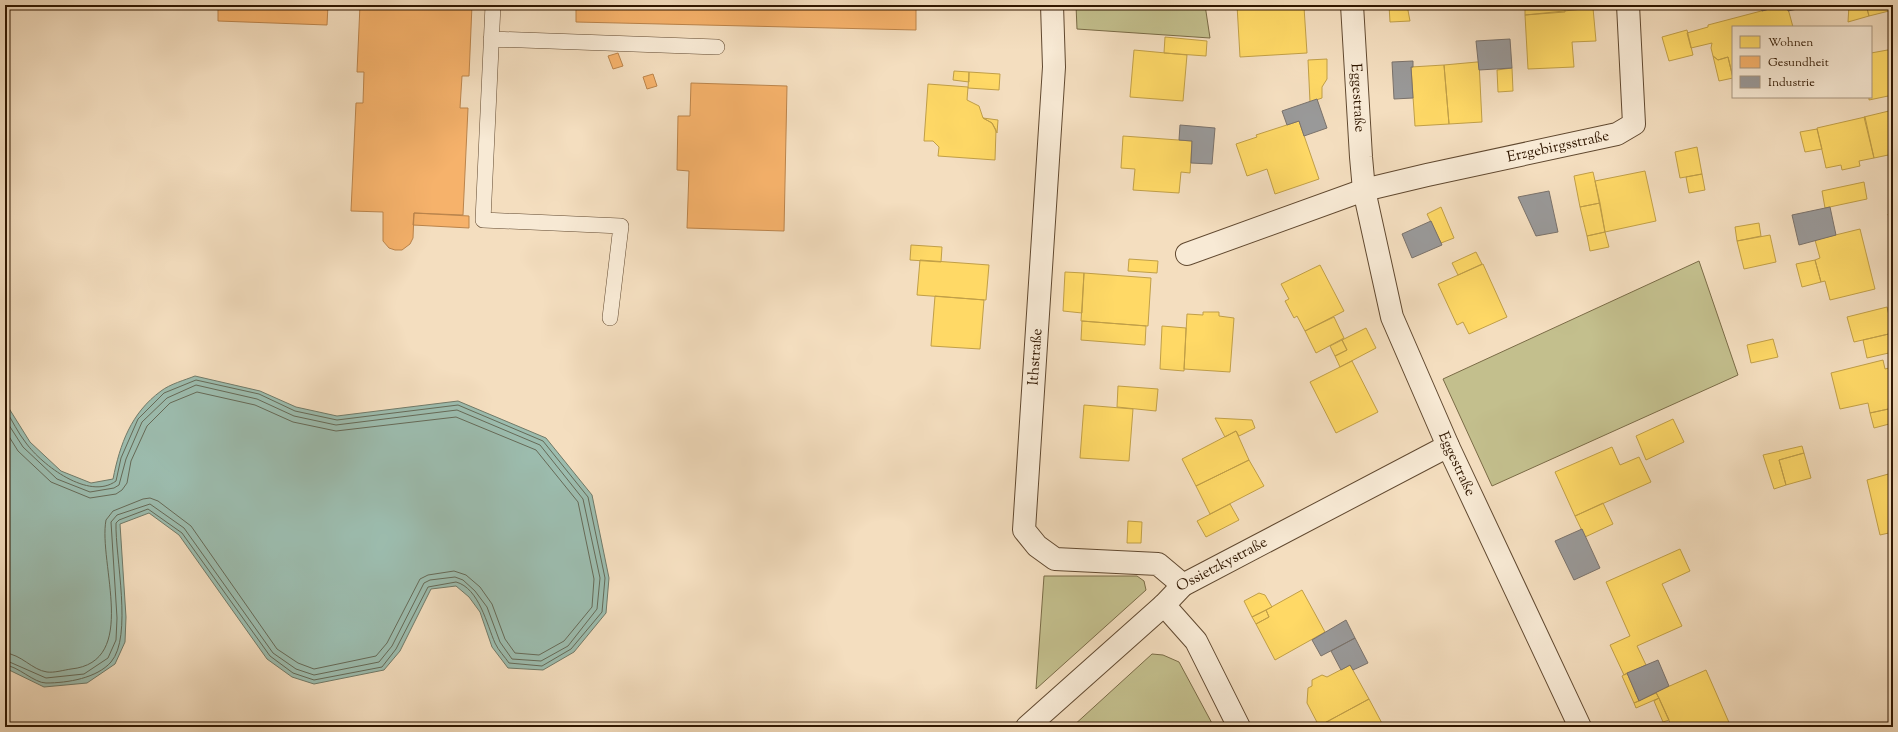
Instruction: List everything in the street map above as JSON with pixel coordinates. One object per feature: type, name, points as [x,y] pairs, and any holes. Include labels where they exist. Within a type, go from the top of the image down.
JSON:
[{"type":"street","name":"Ithstraße","points":[[1052,5],[1054,67],[1024,530],[1037,546],[1055,559],[1158,564],[1183,585]]},
{"type":"street","name":"Eggestraße","points":[[1352,5],[1364,190],[1392,317],[1448,446],[1580,727]]},
{"type":"street","name":"Erzgebirgsstraße","points":[[1364,190],[1617,134],[1634,124],[1628,5]]},
{"type":"street","points":[[1188,254],[1364,190]]},
{"type":"street","name":"Ossietzkystraße","points":[[1027,727],[1164,605],[1183,585],[1448,446]]},
{"type":"street","points":[[1164,605],[1196,641],[1239,727]]},
{"type":"lane","points":[[493,5],[483,220],[621,226],[610,318]]},
{"type":"lane","points":[[491,39],[717,47]]},
{"type":"shaded area","points":[[1076,5],[1205,5],[1210,38],[1077,29]]},
{"type":"shaded area","points":[[1699,261],[1738,375],[1492,486],[1443,379]]},
{"type":"shaded area","points":[[1044,576],[1137,576],[1144,581],[1146,590],[1036,689]]},
{"type":"shaded area","points":[[1152,654],[1163,655],[1179,662],[1214,727],[1072,727]]},
{"type":"water","points":[[195,376],[260,391],[296,407],[337,416],[458,401],[546,438],[592,495],[609,578],[606,613],[574,652],[543,670],[508,668],[492,647],[480,612],[469,597],[456,586],[431,589],[400,651],[384,670],[314,684],[292,677],[267,659],[179,535],[149,513],[120,524],[126,617],[125,642],[115,664],[87,683],[44,687],[5,668],[5,402],[30,442],[61,471],[91,483],[113,479],[123,442],[134,419],[142,409],[161,391],[169,386]]},
{"type":"building: Wohnen","points":[[1237,5],[1297,5],[1297,7],[1304,7],[1307,53],[1240,57]]},
{"type":"building: Wohnen","points":[[1389,5],[1407,5],[1410,21],[1390,22]]},
{"type":"building: Wohnen","points":[[1407,5],[1441,5],[1441,6],[1407,7]]},
{"type":"building: Wohnen","points":[[1525,5],[1565,5],[1565,12],[1525,15]]},
{"type":"building: Wohnen","points":[[1787,5],[1793,26],[1732,26],[1732,74],[1728,57],[1718,60],[1713,56],[1711,48],[1712,43],[1691,48],[1687,33],[1708,27],[1708,25]]},
{"type":"building: Wohnen","points":[[1849,5],[1866,5],[1869,16],[1848,22]]},
{"type":"building: Wohnen","points":[[1866,5],[1893,5],[1893,10],[1869,16]]},
{"type":"building: Wohnen","points":[[1593,8],[1596,41],[1572,42],[1574,67],[1528,69],[1525,15]]},
{"type":"building: Wohnen","points":[[1687,30],[1693,55],[1669,61],[1662,37]]},
{"type":"building: Wohnen","points":[[1165,37],[1207,41],[1206,56],[1164,53]]},
{"type":"building: Wohnen","points":[[1893,49],[1893,95],[1869,100],[1869,98],[1872,98],[1872,53]]},
{"type":"building: Wohnen","points":[[1134,50],[1187,55],[1183,101],[1130,97]]},
{"type":"building: Wohnen","points":[[1713,56],[1718,60],[1728,57],[1732,78],[1719,81]]},
{"type":"building: Wohnen","points":[[1327,59],[1327,79],[1322,87],[1322,98],[1310,102],[1308,60]]},
{"type":"building: Wohnen","points":[[1479,62],[1482,122],[1449,124],[1444,65]]},
{"type":"building: Wohnen","points":[[1444,65],[1449,124],[1415,126],[1411,67]]},
{"type":"building: Wohnen","points":[[1512,68],[1513,91],[1498,92],[1497,70]]},
{"type":"building: Wohnen","points":[[954,71],[969,72],[969,82],[953,80]]},
{"type":"building: Wohnen","points":[[969,72],[1000,74],[999,90],[968,88]]},
{"type":"building: Wohnen","points":[[928,84],[968,87],[967,100],[979,106],[983,118],[992,123],[996,130],[995,160],[938,156],[939,147],[933,141],[924,141]]},
{"type":"building: Wohnen","points":[[1893,110],[1893,154],[1874,158],[1864,117]]},
{"type":"building: Wohnen","points":[[1865,117],[1874,158],[1859,161],[1860,166],[1842,170],[1841,165],[1826,168],[1817,128]]},
{"type":"building: Wohnen","points":[[983,118],[998,120],[997,133],[992,123]]},
{"type":"building: Wohnen","points":[[1299,121],[1319,179],[1275,194],[1267,169],[1247,176],[1236,144],[1257,137],[1256,135]]},
{"type":"building: Wohnen","points":[[1817,129],[1822,149],[1805,152],[1800,132]]},
{"type":"building: Wohnen","points":[[1123,136],[1192,141],[1190,173],[1181,172],[1179,193],[1133,190],[1135,169],[1121,168]]},
{"type":"building: Wohnen","points":[[1697,147],[1702,174],[1680,178],[1675,152]]},
{"type":"building: Wohnen","points":[[1645,171],[1656,221],[1605,232],[1595,181]]},
{"type":"building: Wohnen","points":[[1593,172],[1600,203],[1580,207],[1574,176]]},
{"type":"building: Wohnen","points":[[1702,174],[1705,190],[1689,193],[1686,177]]},
{"type":"building: Wohnen","points":[[1864,182],[1867,199],[1825,208],[1822,191]]},
{"type":"building: Wohnen","points":[[1600,203],[1605,232],[1587,236],[1580,207]]},
{"type":"building: Wohnen","points":[[1441,207],[1454,238],[1441,243],[1427,214]]},
{"type":"building: Wohnen","points":[[1893,212],[1893,233],[1888,214]]},
{"type":"building: Wohnen","points":[[1759,223],[1761,236],[1737,241],[1735,227]]},
{"type":"building: Wohnen","points":[[1860,229],[1875,289],[1830,300],[1825,281],[1821,282],[1815,260],[1820,258],[1815,240]]},
{"type":"building: Wohnen","points":[[1605,232],[1609,247],[1590,251],[1587,236]]},
{"type":"building: Wohnen","points":[[1770,235],[1776,262],[1744,269],[1737,241]]},
{"type":"building: Wohnen","points":[[911,245],[942,247],[941,262],[910,260]]},
{"type":"building: Wohnen","points":[[1476,252],[1482,264],[1458,275],[1452,263]]},
{"type":"building: Wohnen","points":[[1129,259],[1158,261],[1157,273],[1128,271]]},
{"type":"building: Wohnen","points":[[920,260],[989,265],[986,300],[917,295]]},
{"type":"building: Wohnen","points":[[1815,260],[1821,282],[1802,287],[1796,264]]},
{"type":"building: Wohnen","points":[[1483,264],[1507,317],[1469,334],[1463,322],[1457,325],[1438,284]]},
{"type":"building: Wohnen","points":[[1320,265],[1344,311],[1305,331],[1297,316],[1294,318],[1285,301],[1289,299],[1281,284]]},
{"type":"building: Wohnen","points":[[1065,272],[1084,273],[1082,313],[1063,311]]},
{"type":"building: Wohnen","points":[[1084,273],[1151,278],[1148,326],[1081,321]]},
{"type":"building: Wohnen","points":[[935,296],[984,300],[980,349],[931,346]]},
{"type":"building: Wohnen","points":[[1887,307],[1893,333],[1854,342],[1847,317]]},
{"type":"building: Wohnen","points":[[1203,312],[1219,312],[1219,316],[1234,318],[1230,372],[1184,369],[1187,314],[1203,315]]},
{"type":"building: Wohnen","points":[[1334,317],[1344,338],[1316,353],[1305,331]]},
{"type":"building: Wohnen","points":[[1082,321],[1146,326],[1145,345],[1081,340]]},
{"type":"building: Wohnen","points":[[1162,326],[1186,328],[1184,371],[1160,369]]},
{"type":"building: Wohnen","points":[[1366,328],[1376,348],[1340,367],[1335,356],[1347,350],[1342,340]]},
{"type":"building: Wohnen","points":[[1893,333],[1893,352],[1867,358],[1863,340]]},
{"type":"building: Wohnen","points":[[1773,339],[1778,357],[1751,363],[1747,345]]},
{"type":"building: Wohnen","points":[[1342,340],[1347,350],[1335,356],[1330,346]]},
{"type":"building: Wohnen","points":[[1883,360],[1885,369],[1893,367],[1893,408],[1870,413],[1868,403],[1840,409],[1831,373]]},
{"type":"building: Wohnen","points":[[1352,361],[1378,412],[1336,433],[1310,382]]},
{"type":"building: Wohnen","points":[[1118,386],[1158,389],[1156,411],[1117,407]]},
{"type":"building: Wohnen","points":[[1084,405],[1133,409],[1129,461],[1080,458]]},
{"type":"building: Wohnen","points":[[1893,408],[1893,423],[1874,428],[1870,413]]},
{"type":"building: Wohnen","points":[[1215,418],[1252,420],[1255,428],[1239,436],[1236,431],[1225,437]]},
{"type":"building: Wohnen","points":[[1673,419],[1684,442],[1646,460],[1636,436]]},
{"type":"building: Wohnen","points":[[1236,431],[1249,460],[1196,486],[1182,459]]},
{"type":"building: Wohnen","points":[[1802,446],[1804,453],[1779,460],[1786,485],[1774,489],[1763,455]]},
{"type":"building: Wohnen","points":[[1612,447],[1620,465],[1639,457],[1651,482],[1575,516],[1555,472]]},
{"type":"building: Wohnen","points":[[1804,453],[1811,478],[1786,485],[1779,460]]},
{"type":"building: Wohnen","points":[[1249,460],[1264,486],[1210,514],[1196,486]]},
{"type":"building: Wohnen","points":[[1892,473],[1893,532],[1880,535],[1867,480]]},
{"type":"building: Wohnen","points":[[1603,503],[1613,524],[1585,537],[1575,516]]},
{"type":"building: Wohnen","points":[[1230,504],[1239,520],[1206,537],[1197,521]]},
{"type":"building: Wohnen","points":[[1128,521],[1142,522],[1141,543],[1127,543]]},
{"type":"building: Wohnen","points":[[1680,549],[1690,571],[1662,584],[1682,626],[1637,646],[1646,665],[1624,675],[1610,645],[1630,636],[1606,582]]},
{"type":"building: Wohnen","points":[[1893,562],[1893,583],[1889,563]]},
{"type":"building: Wohnen","points":[[1302,590],[1325,632],[1275,660],[1256,624],[1269,617],[1266,610]]},
{"type":"building: Wohnen","points":[[1259,593],[1265,595],[1272,607],[1252,617],[1244,601]]},
{"type":"building: Wohnen","points":[[1266,610],[1269,617],[1256,624],[1252,617]]},
{"type":"building: Wohnen","points":[[1350,665],[1369,699],[1319,726],[1307,703],[1308,688],[1312,686],[1312,680],[1322,675],[1327,677]]},
{"type":"building: Wohnen","points":[[1706,670],[1731,727],[1672,727],[1656,692]]},
{"type":"building: Wohnen","points":[[1627,673],[1639,701],[1634,703],[1622,676]]},
{"type":"building: Wohnen","points":[[1656,693],[1659,698],[1636,708],[1634,703]]},
{"type":"building: Wohnen","points":[[1659,698],[1669,720],[1663,722],[1654,701]]},
{"type":"building: Wohnen","points":[[1369,699],[1384,727],[1319,726]]},
{"type":"building: Gesundheit","points":[[328,5],[327,25],[218,21],[218,9],[149,6]]},
{"type":"building: Gesundheit","points":[[360,5],[472,5],[469,76],[462,76],[460,108],[468,108],[463,215],[414,213],[413,238],[410,244],[402,250],[389,248],[383,241],[383,212],[351,211],[356,103],[363,103],[364,72],[357,72]]},
{"type":"building: Gesundheit","points":[[576,5],[916,5],[916,30],[576,22]]},
{"type":"building: Gesundheit","points":[[618,53],[623,66],[613,69],[608,56]]},
{"type":"building: Gesundheit","points":[[653,74],[657,86],[647,89],[643,77]]},
{"type":"building: Gesundheit","points":[[691,83],[787,86],[784,231],[687,228],[689,171],[677,170],[678,116],[690,116]]},
{"type":"building: Gesundheit","points":[[414,213],[469,216],[469,228],[413,225]]},
{"type":"building: Industrie","points":[[1761,5],[1784,5],[1762,11]]},
{"type":"building: Industrie","points":[[1787,5],[1802,5],[1802,8],[1788,11]]},
{"type":"building: Industrie","points":[[1510,39],[1512,68],[1479,70],[1476,41]]},
{"type":"building: Industrie","points":[[1413,61],[1413,67],[1411,67],[1413,98],[1394,99],[1392,62]]},
{"type":"building: Industrie","points":[[1317,99],[1327,128],[1304,136],[1299,121],[1287,125],[1282,111]]},
{"type":"building: Industrie","points":[[1180,125],[1215,128],[1212,164],[1191,163],[1192,141],[1179,140]]},
{"type":"building: Industrie","points":[[1549,191],[1558,232],[1536,236],[1518,197]]},
{"type":"building: Industrie","points":[[1830,207],[1836,235],[1799,245],[1792,215]]},
{"type":"building: Industrie","points":[[1431,221],[1442,245],[1412,258],[1402,234]]},
{"type":"building: Industrie","points":[[1582,529],[1600,568],[1574,580],[1555,541]]},
{"type":"building: Industrie","points":[[1346,620],[1355,638],[1321,656],[1312,640]]},
{"type":"building: Industrie","points":[[1355,638],[1368,663],[1353,670],[1350,665],[1341,670],[1331,651]]},
{"type":"building: Industrie","points":[[1658,660],[1669,686],[1639,701],[1627,673]]}]
